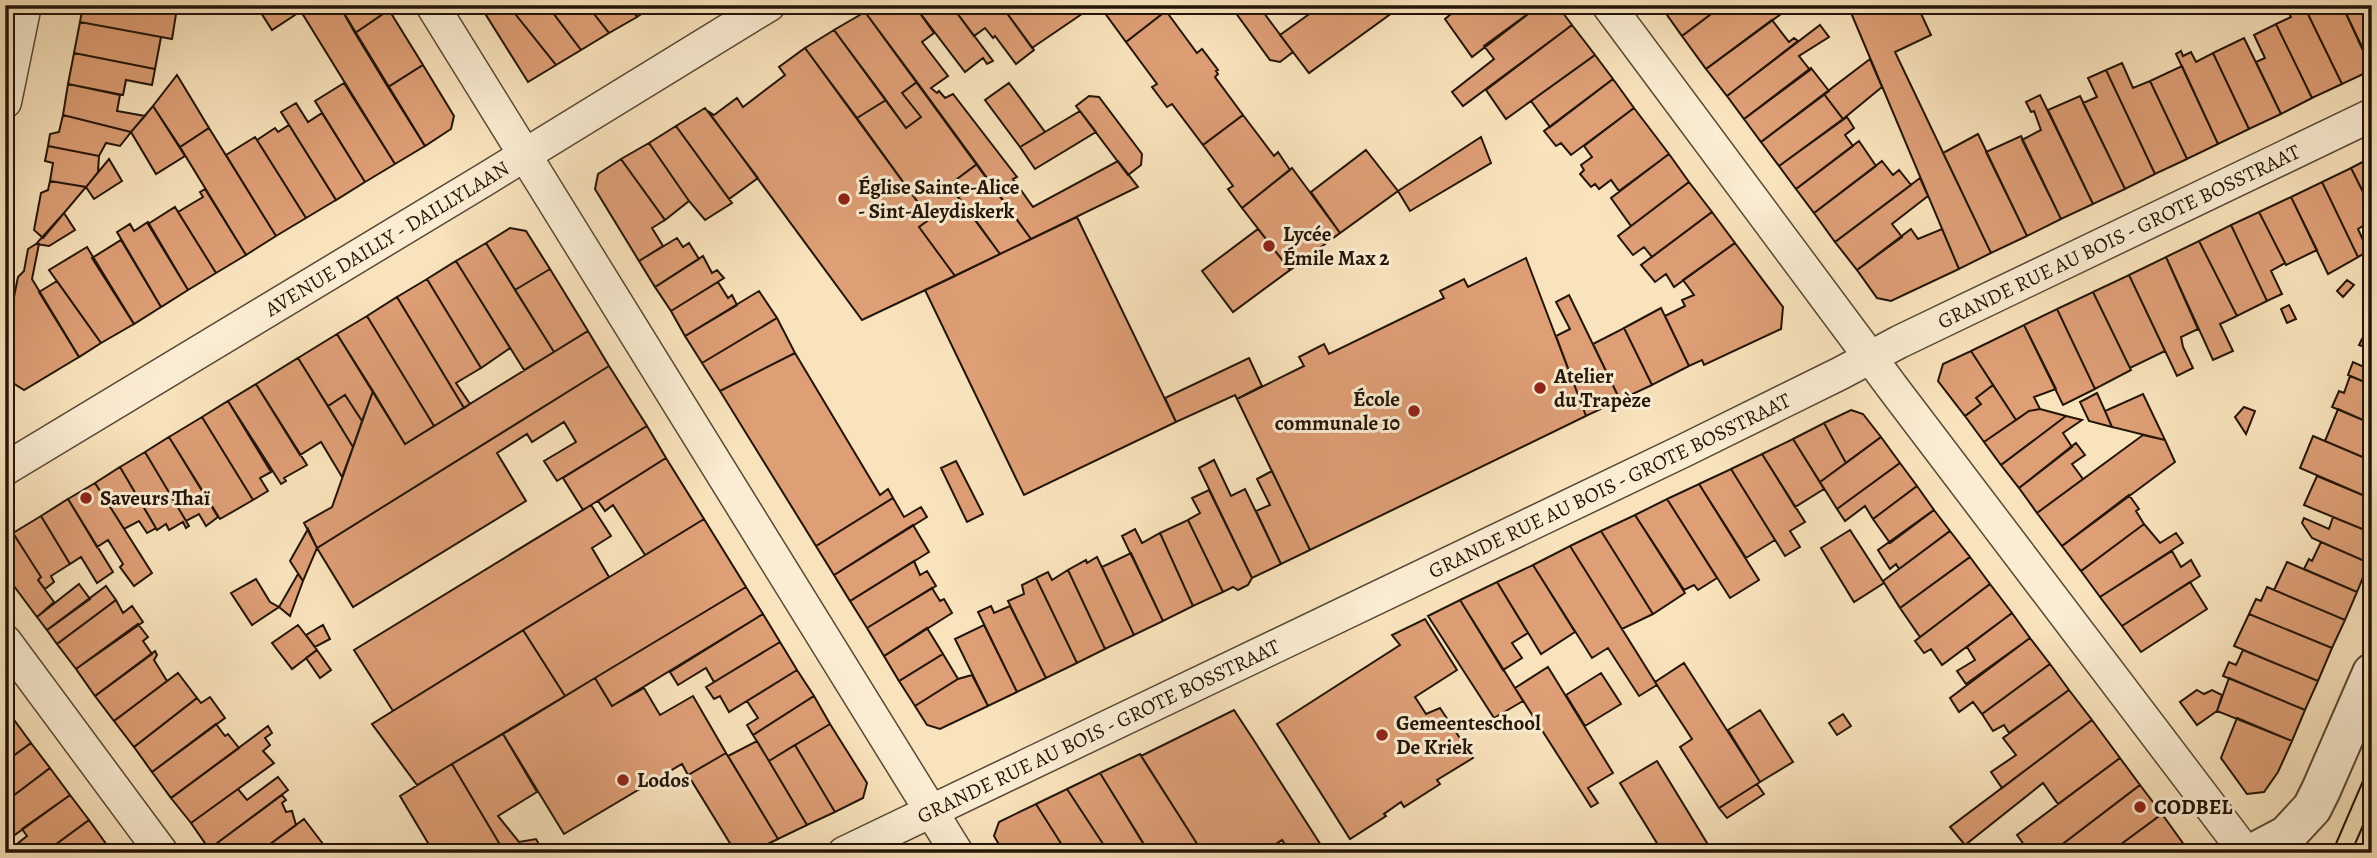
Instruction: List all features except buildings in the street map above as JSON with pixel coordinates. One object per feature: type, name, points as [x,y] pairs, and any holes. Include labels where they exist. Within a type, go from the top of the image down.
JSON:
[{"type":"street","points":[[5,102],[25,5]]},
{"type":"street","points":[[432,5],[957,853]]},
{"type":"street","name":"AVENUE DAILLY - DAILLYLAAN","points":[[5,469],[769,5]]},
{"type":"street","points":[[1608,5],[1870,357],[2246,853]]},
{"type":"street","name":"GRANDE RUE AU BOIS - GROTE BOSSTRAAT","points":[[844,853],[1683,451],[1870,357],[2372,115]]},
{"type":"street","points":[[5,641],[162,853]]},
{"type":"street","points":[[2253,853],[2287,835],[2312,808],[2372,673]]},
{"type":"tram line","points":[[2332,853],[2372,760]]},
{"type":"tram line","points":[[2351,853],[2372,805]]},
{"type":"place","name":"Église Sainte-Alice - Sint-Aleydiskerk","points":[[844,199]]},
{"type":"place","name":"Lycée Émile Max 2","points":[[1269,246]]},
{"type":"place","name":"Atelier du Trapèze","points":[[1540,388]]},
{"type":"place","name":"École communale 10","points":[[1414,411]]},
{"type":"place","name":"Saveurs Thaï","points":[[86,498]]},
{"type":"place","name":"Gemeenteschool De Kriek","points":[[1382,735]]},
{"type":"place","name":"Lodos","points":[[623,780]]},
{"type":"place","name":"CODBEL","points":[[2140,807]]}]
